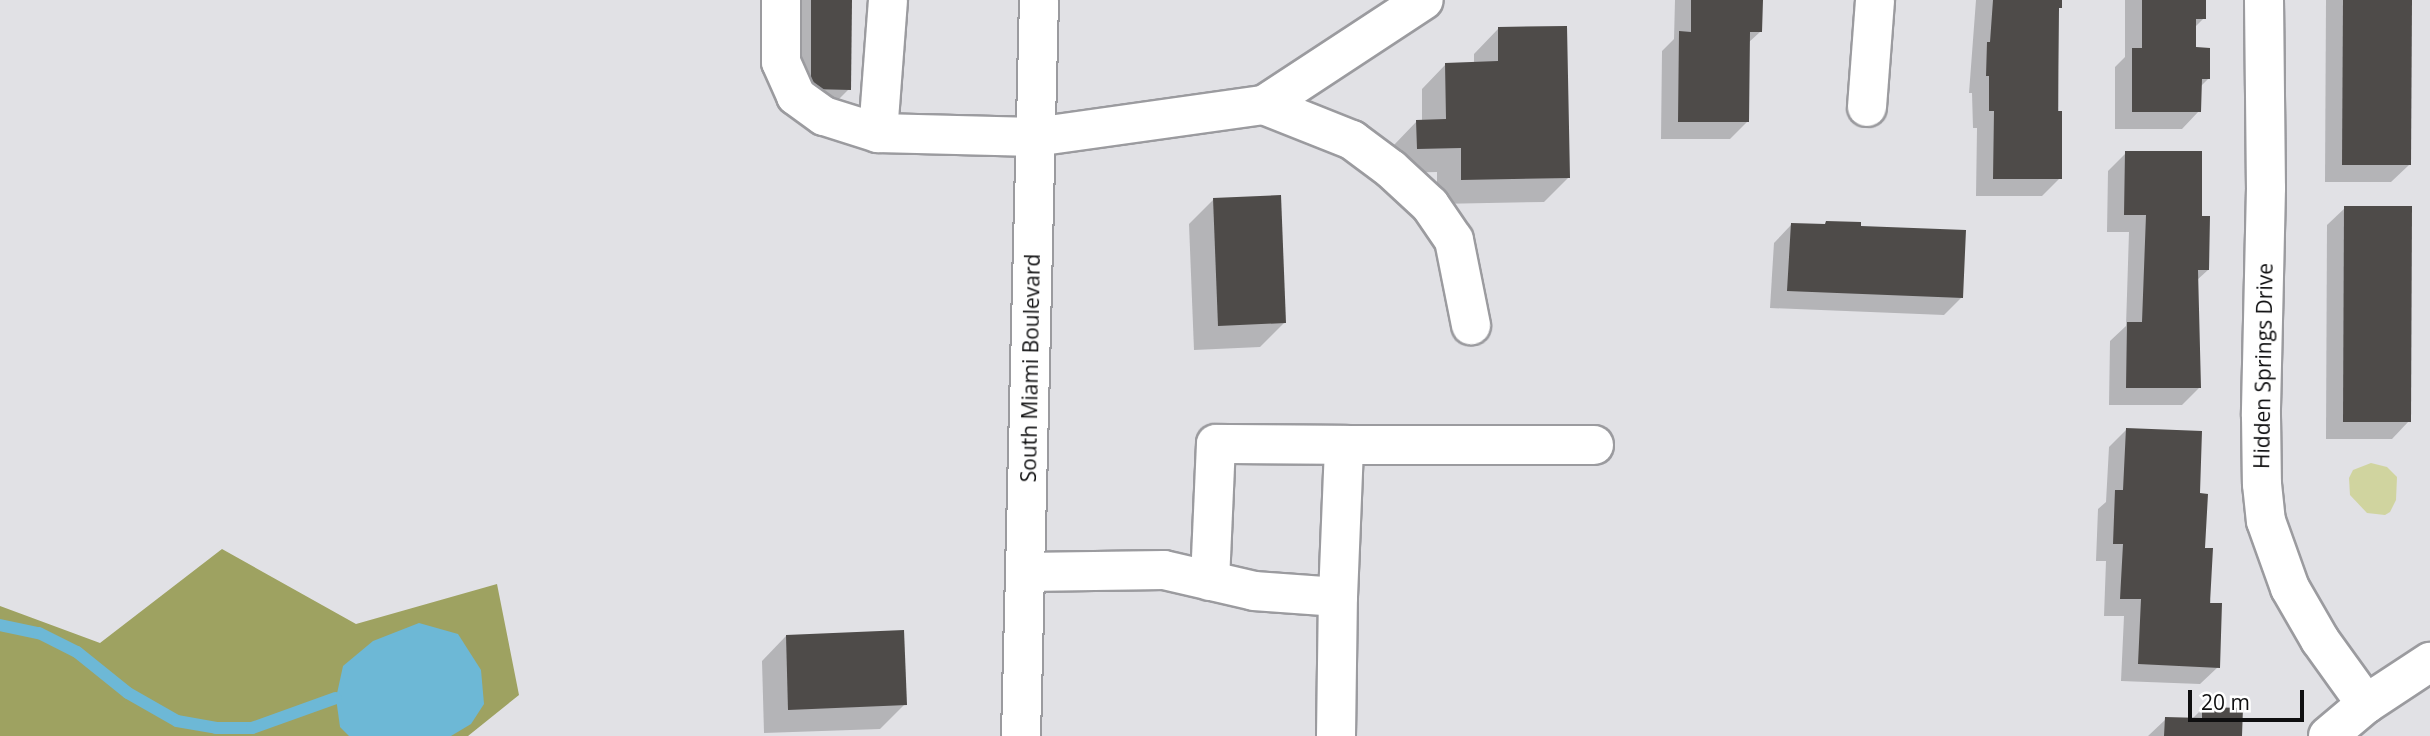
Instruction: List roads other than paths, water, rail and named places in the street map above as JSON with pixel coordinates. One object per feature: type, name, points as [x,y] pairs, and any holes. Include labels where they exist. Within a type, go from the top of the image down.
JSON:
[{"type":"street","points":[[781,0],[781,62],[796,96],[824,116],[878,133],[1035,137],[1264,105],[1424,0]]},
{"type":"street","points":[[878,133],[888,0]]},
{"type":"street","name":"South Miami Boulevard","points":[[1021,736],[1039,0]]},
{"type":"street","points":[[1867,107],[1875,0]]},
{"type":"street","name":"Hidden Springs Drive","points":[[2264,0],[2266,188],[2261,416],[2262,484],[2266,521],[2290,588],[2320,640],[2366,704]]},
{"type":"street","points":[[1264,105],[1352,140],[1391,169],[1430,205],[1454,240],[1471,325]]},
{"type":"street","points":[[1210,581],[1216,444],[1594,445]]},
{"type":"street","points":[[1336,736],[1344,444]]},
{"type":"street","points":[[1025,572],[1164,570],[1254,591],[1338,597]]},
{"type":"street","points":[[2328,736],[2366,704],[2430,662]]},
{"type":"water","points":[[419,623],[458,634],[481,670],[484,704],[471,724],[451,736],[349,736],[340,727],[336,698],[343,666],[373,641]]},
{"type":"waterway","points":[[0,625],[39,633],[77,652],[128,693],[177,721],[216,728],[252,728],[336,698]]}]
